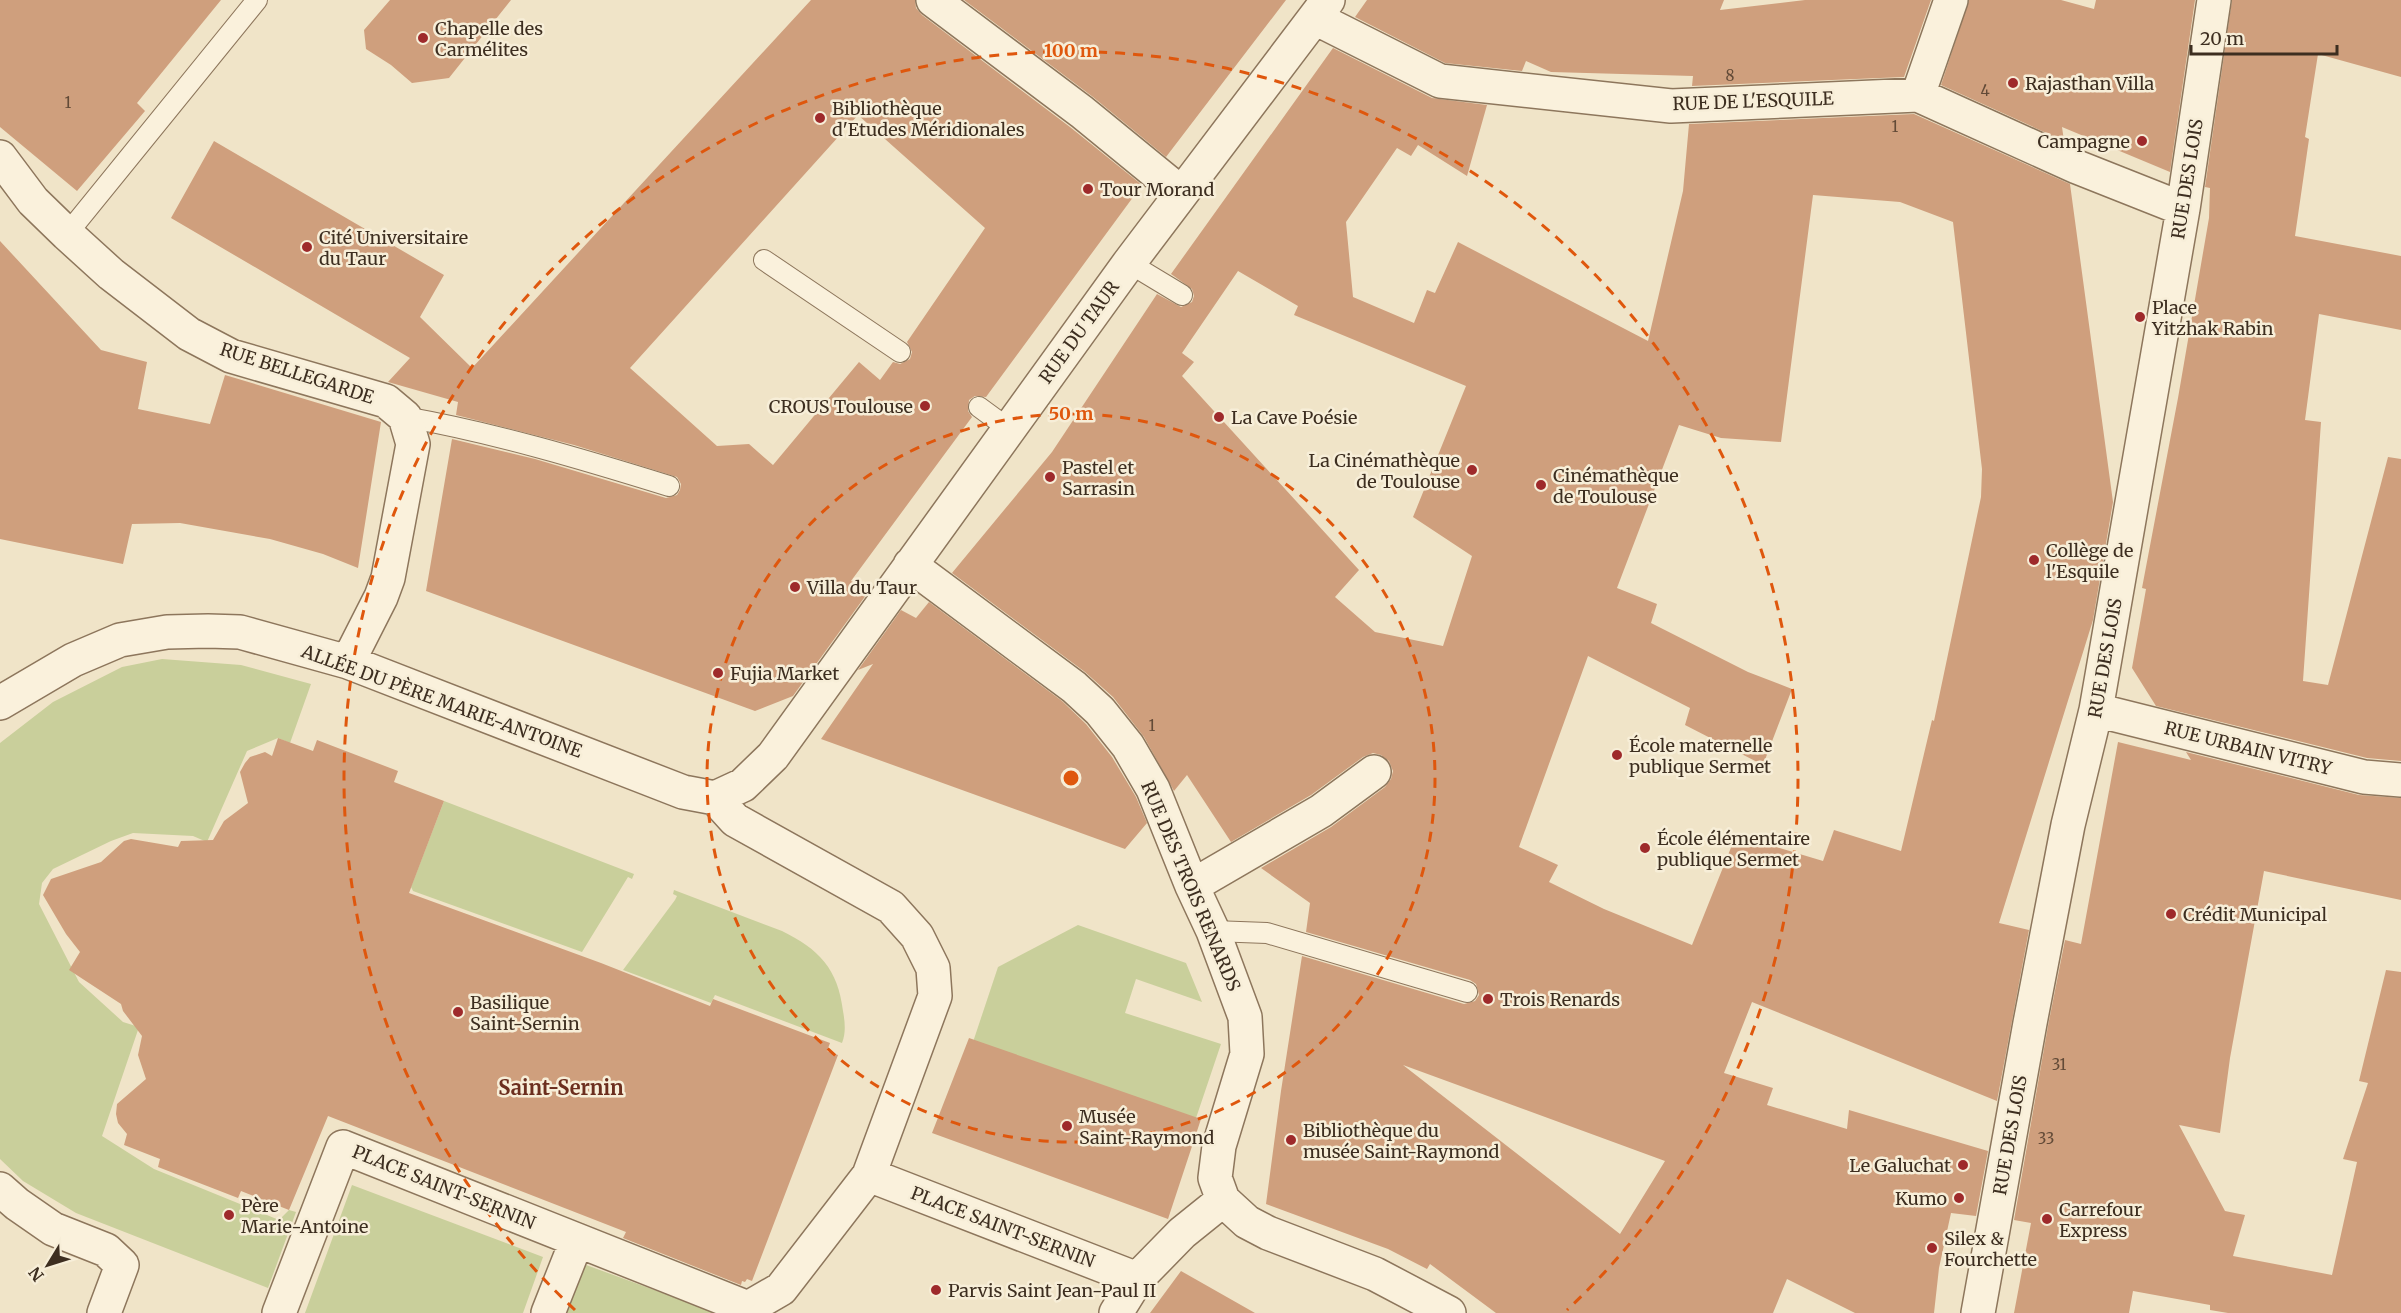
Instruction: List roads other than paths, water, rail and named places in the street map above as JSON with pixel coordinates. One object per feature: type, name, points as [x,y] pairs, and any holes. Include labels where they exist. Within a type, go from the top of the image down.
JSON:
[{"type":"street","points":[[933,0],[1082,112],[1181,193]]},
{"type":"street","points":[[1918,95],[1951,0]]},
{"type":"street","name":"RUE DES LOIS","points":[[1978,1313],[2068,825],[2096,710],[2183,209],[2214,0]]},
{"type":"street","name":"RUE DU TAUR","points":[[714,798],[743,785],[773,756],[1129,263],[1322,9]]},
{"type":"street","name":"RUE DE L'ESQUILE","points":[[1322,9],[1440,81],[1671,106],[1918,95],[2077,167],[2183,209]]},
{"type":"street","name":"RUE BELLEGARDE","points":[[0,157],[33,201],[67,234],[111,274],[189,334],[231,356],[386,401],[405,417]]},
{"type":"street","points":[[348,662],[381,597],[388,578],[413,444],[405,417]]},
{"type":"street","name":"RUE DES TROIS RENARDS","points":[[910,565],[1074,687],[1100,711],[1128,746],[1153,789],[1192,886],[1213,931],[1245,1017],[1247,1054],[1220,1146],[1215,1178],[1223,1200]]},
{"type":"street","name":"ALLÉE DU PÈRE MARIE-ANTOINE","points":[[0,703],[73,660],[120,640],[167,632],[240,632],[348,662],[682,792],[714,798]]},
{"type":"street","name":"RUE URBAIN VITRY","points":[[2096,710],[2364,777],[2401,780]]},
{"type":"street","points":[[1192,886],[1321,811],[1374,772]]},
{"type":"street","name":"PLACE SAINT-SERNIN","points":[[279,1313],[343,1147],[748,1308],[781,1289],[869,1175],[935,996],[933,968],[917,936],[891,907],[735,820],[714,798]]},
{"type":"street","name":"PLACE SAINT-SERNIN","points":[[869,1175],[1137,1279]]},
{"type":"street","points":[[0,1189],[16,1204],[53,1229],[106,1250],[122,1265],[107,1312]]},
{"type":"street","points":[[1116,1313],[1137,1279],[1182,1233],[1223,1200],[1247,1222],[1268,1233],[1375,1274],[1449,1313]]},
{"type":"street","points":[[548,1313],[577,1240]]},
{"type":"lane","points":[[67,234],[257,0]]},
{"type":"lane","points":[[764,260],[900,352]]},
{"type":"lane","points":[[1129,263],[1182,295]]},
{"type":"lane","points":[[979,407],[1009,429]]},
{"type":"lane","points":[[405,417],[562,452],[669,486]]},
{"type":"lane","points":[[1213,931],[1267,933],[1467,992]]},
{"type":"place","name":"Chapelle des Carmélites","points":[[423,38]]},
{"type":"place","name":"Rajasthan Villa","points":[[2013,83]]},
{"type":"place","name":"Bibliothèque d'Etudes Méridionales","points":[[820,118]]},
{"type":"place","name":"Campagne","points":[[2142,141]]},
{"type":"place","name":"Tour Morand","points":[[1088,189]]},
{"type":"place","name":"Cité Universitaire du Taur","points":[[307,247]]},
{"type":"place","name":"Place Yitzhak Rabin","points":[[2140,317]]},
{"type":"place","name":"CROUS Toulouse","points":[[925,406]]},
{"type":"place","name":"La Cave Poésie","points":[[1219,417]]},
{"type":"place","name":"La Cinémathèque de Toulouse","points":[[1472,470]]},
{"type":"place","name":"Pastel et Sarrasin","points":[[1050,477]]},
{"type":"place","name":"Cinémathèque de Toulouse","points":[[1541,485]]},
{"type":"place","name":"Collège de l'Esquile","points":[[2034,560]]},
{"type":"place","name":"Villa du Taur","points":[[795,587]]},
{"type":"place","name":"Fujia Market","points":[[718,673]]},
{"type":"place","name":"École maternelle publique Sermet","points":[[1617,755]]},
{"type":"place","name":"École élémentaire publique Sermet","points":[[1645,848]]},
{"type":"place","name":"Crédit Municipal","points":[[2171,914]]},
{"type":"place","name":"Trois Renards","points":[[1488,999]]},
{"type":"place","name":"Basilique Saint-Sernin","points":[[458,1012]]},
{"type":"place","name":"Musée Saint-Raymond","points":[[1067,1126]]},
{"type":"place","name":"Bibliothèque du musée Saint-Raymond","points":[[1291,1140]]},
{"type":"place","name":"Le Galuchat","points":[[1963,1165]]},
{"type":"place","name":"Kumo","points":[[1959,1198]]},
{"type":"place","name":"Père Marie-Antoine","points":[[229,1215]]},
{"type":"place","name":"Carrefour Express","points":[[2047,1219]]},
{"type":"place","name":"Silex & Fourchette","points":[[1932,1248]]},
{"type":"place","name":"Parvis Saint Jean-Paul II","points":[[936,1290]]},
{"type":"district","name":"Saint-Sernin","points":[[561,1087]]}]
